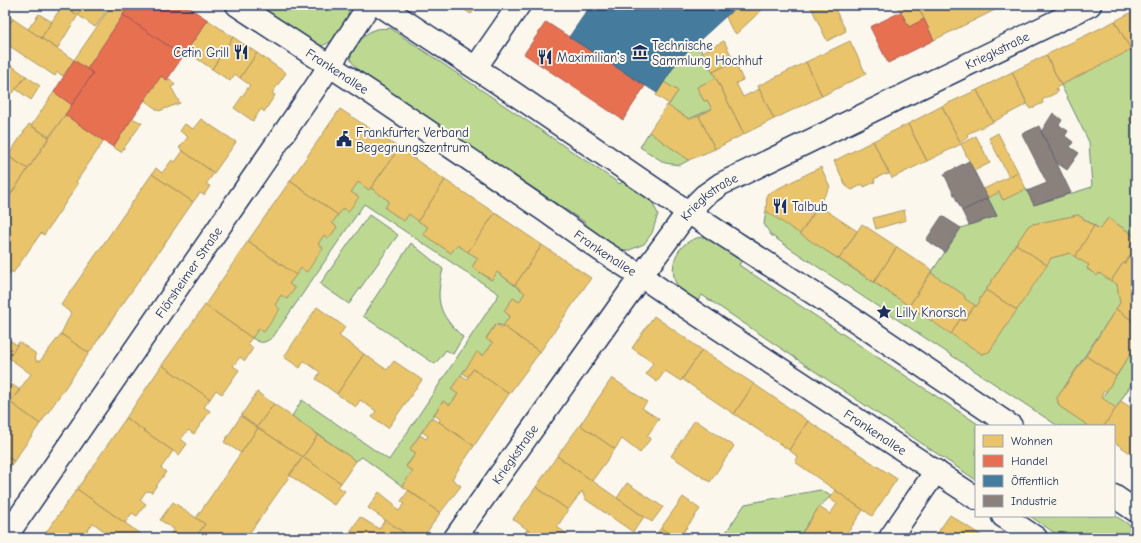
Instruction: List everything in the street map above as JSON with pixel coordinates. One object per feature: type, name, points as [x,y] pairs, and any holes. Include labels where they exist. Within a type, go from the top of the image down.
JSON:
[{"type":"street","name":"Frankenallee","points":[[237,5],[330,65],[602,251],[975,497]]},
{"type":"street","name":"Flörsheimer Straße","points":[[5,538],[330,65],[369,5]]},
{"type":"street","points":[[380,5],[476,67],[688,212],[850,317],[1010,425]]},
{"type":"street","points":[[476,67],[519,5]]},
{"type":"street","name":"Kriegkstraße","points":[[455,538],[641,276],[688,212],[704,196],[721,184],[1090,5]]},
{"type":"street","points":[[890,538],[936,471]]},
{"type":"street","points":[[1115,497],[1136,511]]},
{"type":"street","points":[[1004,517],[1036,538]]},
{"type":"green space","points":[[258,5],[348,5],[348,16],[343,29],[334,39],[329,43],[317,47],[303,42],[289,33],[292,28]]},
{"type":"green space","points":[[390,28],[620,184],[625,177],[648,194],[658,214],[652,233],[644,244],[627,251],[611,249],[583,230],[586,223],[360,73],[350,59],[356,45],[372,31]]},
{"type":"green space","points":[[697,43],[716,78],[697,87],[704,101],[707,100],[712,109],[689,119],[668,106],[678,91],[664,82],[678,60]]},
{"type":"green space","points":[[1136,47],[1136,111],[1129,120],[1136,126],[1136,252],[1129,247],[1135,236],[1108,218],[1100,229],[1078,215],[1029,225],[979,300],[980,301],[976,307],[965,299],[964,295],[931,273],[961,228],[997,216],[988,198],[999,192],[1003,200],[1026,189],[1034,205],[1092,187],[1089,142],[1061,85]]},
{"type":"green space","points":[[649,132],[689,160],[680,165],[665,163],[640,147]]},
{"type":"green space","points":[[358,182],[369,190],[371,188],[389,201],[385,208],[404,221],[409,214],[428,227],[423,234],[451,253],[457,245],[478,258],[472,267],[491,280],[497,272],[525,293],[519,302],[513,298],[504,311],[510,316],[503,326],[496,324],[486,338],[493,343],[483,356],[477,353],[451,389],[458,394],[450,405],[443,401],[410,449],[416,453],[406,466],[413,471],[402,486],[362,457],[356,461],[292,416],[302,400],[389,460],[499,294],[364,204],[273,337],[262,342],[252,338],[259,328],[264,332],[279,309],[275,305],[281,295],[287,299],[295,288],[289,284],[301,268],[307,271],[323,248],[318,244],[324,235],[329,238],[337,227],[332,223],[343,208],[348,212],[358,197],[351,192]]},
{"type":"green space","points":[[766,211],[982,354],[989,352],[1051,258],[1070,253],[1089,265],[1087,269],[1097,275],[1099,273],[1117,284],[1120,303],[1057,398],[1059,406],[1088,425],[1056,425],[791,249],[771,235],[764,224]]},
{"type":"green space","points":[[369,215],[398,235],[349,304],[320,284]]},
{"type":"green space","points":[[701,237],[715,237],[744,256],[739,265],[979,425],[975,425],[975,479],[702,295],[696,303],[684,296],[681,293],[674,277],[674,261],[677,253],[682,247]]},
{"type":"green space","points":[[411,243],[443,269],[439,290],[441,306],[448,321],[463,337],[453,354],[446,350],[435,364],[363,316]]},
{"type":"green space","points":[[1136,346],[1136,377],[1116,408],[1102,398]]},
{"type":"green space","points":[[820,490],[831,496],[819,507],[798,538],[722,538],[745,504]]},
{"type":"green space","points":[[1115,516],[1136,529],[1136,538],[1062,538],[1031,517],[1115,517]]},
{"type":"building: Wohnen","points":[[62,5],[85,5],[78,15]]},
{"type":"building: Wohnen","points":[[85,5],[106,5],[104,8],[105,13],[95,27],[78,15]]},
{"type":"building: Wohnen","points":[[112,5],[116,5],[124,11],[123,15],[87,69],[74,60]]},
{"type":"building: Wohnen","points":[[116,5],[128,5],[124,11]]},
{"type":"building: Wohnen","points":[[457,5],[478,5],[471,14]]},
{"type":"building: Wohnen","points":[[738,5],[767,5],[736,34],[731,28],[726,17]]},
{"type":"building: Wohnen","points":[[810,5],[833,5],[846,31],[827,41]]},
{"type":"building: Wohnen","points":[[894,5],[917,5],[924,19],[909,27],[899,8],[895,7]]},
{"type":"building: Wohnen","points":[[917,5],[998,5],[999,8],[934,40]]},
{"type":"building: Wohnen","points":[[62,6],[78,15],[57,49],[41,38]]},
{"type":"building: Wohnen","points":[[1136,10],[1136,47],[1131,50],[1115,21]]},
{"type":"building: Wohnen","points":[[5,13],[13,19],[5,30]]},
{"type":"building: Wohnen","points":[[39,14],[52,22],[41,38],[28,29]]},
{"type":"building: Wohnen","points":[[13,19],[74,60],[63,76],[57,72],[55,76],[5,43],[5,30]]},
{"type":"building: Wohnen","points":[[208,20],[233,37],[212,69],[186,51]]},
{"type":"building: Wohnen","points":[[1115,21],[1131,50],[1061,85],[1046,55]]},
{"type":"building: Wohnen","points":[[233,37],[257,53],[240,78],[235,74],[230,81],[212,69]]},
{"type":"building: Wohnen","points":[[724,41],[734,61],[713,72],[702,52]]},
{"type":"building: Wohnen","points":[[850,41],[866,74],[822,96],[806,62]]},
{"type":"building: Wohnen","points":[[257,53],[286,73],[272,93],[275,95],[264,112],[261,109],[253,121],[234,108],[250,85],[240,78]]},
{"type":"building: Wohnen","points":[[1046,55],[1061,85],[1056,88],[1058,92],[1042,100],[1043,103],[1030,109],[1012,72]]},
{"type":"building: Wohnen","points":[[5,61],[26,76],[13,93],[5,87]]},
{"type":"building: Wohnen","points":[[734,61],[743,80],[736,83],[743,97],[759,89],[774,119],[744,134],[713,72]]},
{"type":"building: Wohnen","points":[[806,62],[822,96],[774,119],[758,86]]},
{"type":"building: Wohnen","points":[[1012,72],[1027,104],[993,122],[977,90]]},
{"type":"building: Wohnen","points":[[26,76],[40,86],[31,100],[16,89]]},
{"type":"building: Wohnen","points":[[161,76],[167,80],[170,79],[175,85],[171,87],[180,103],[159,111],[144,100]]},
{"type":"building: Wohnen","points":[[716,78],[744,134],[715,149],[699,116],[712,109],[707,100],[704,101],[697,87]]},
{"type":"building: Wohnen","points":[[664,82],[678,91],[669,104],[656,95]]},
{"type":"building: Wohnen","points":[[977,90],[993,122],[967,134],[968,137],[960,142],[942,106]]},
{"type":"building: Wohnen","points":[[54,92],[72,105],[49,137],[31,126]]},
{"type":"building: Wohnen","points":[[667,105],[689,119],[699,116],[715,149],[689,160],[649,132]]},
{"type":"building: Wohnen","points":[[942,106],[961,144],[927,161],[908,124]]},
{"type":"building: Wohnen","points":[[340,109],[399,148],[369,190],[358,182],[351,192],[359,197],[348,212],[343,208],[338,215],[290,181]]},
{"type":"building: Wohnen","points":[[1136,111],[1136,126],[1129,120]]},
{"type":"building: Wohnen","points":[[65,115],[104,141],[76,182],[78,184],[44,235],[41,233],[13,273],[11,271],[5,280],[5,203]]},
{"type":"building: Wohnen","points":[[132,118],[142,123],[121,152],[113,147]]},
{"type":"building: Wohnen","points":[[201,119],[236,142],[214,173],[179,148],[188,137],[180,131],[185,124],[193,129]]},
{"type":"building: Wohnen","points":[[29,124],[49,137],[28,169],[8,156]]},
{"type":"building: Wohnen","points":[[908,124],[927,161],[892,178],[873,141]]},
{"type":"building: Wohnen","points":[[998,133],[1018,172],[1009,177],[989,138]]},
{"type":"building: Wohnen","points":[[976,136],[990,163],[974,171],[961,144]]},
{"type":"building: Wohnen","points":[[873,141],[889,174],[885,174],[874,179],[875,182],[864,187],[863,184],[852,190],[846,186],[834,161]]},
{"type":"building: Wohnen","points":[[399,148],[445,180],[418,221],[409,214],[404,221],[385,208],[389,201],[371,188]]},
{"type":"building: Wohnen","points":[[183,151],[214,173],[206,184],[210,186],[204,195],[200,193],[193,202],[152,174],[156,168],[162,173],[172,160],[175,162]]},
{"type":"building: Wohnen","points":[[8,156],[28,169],[5,202],[5,160]]},
{"type":"building: Wohnen","points":[[821,167],[830,187],[800,234],[766,211],[767,194]]},
{"type":"building: Wohnen","points":[[1018,172],[1026,189],[1003,200],[999,192],[988,198],[984,189]]},
{"type":"building: Wohnen","points":[[152,174],[193,202],[89,353],[61,334],[71,313],[61,305]]},
{"type":"building: Wohnen","points":[[445,180],[495,213],[468,252],[457,245],[451,253],[423,234],[428,227],[418,221]]},
{"type":"building: Wohnen","points":[[290,181],[338,215],[332,223],[337,227],[329,238],[324,235],[318,244],[323,248],[307,272],[301,268],[296,275],[248,241]]},
{"type":"building: Wohnen","points":[[819,206],[857,231],[839,259],[800,234]]},
{"type":"building: Wohnen","points":[[904,210],[906,220],[876,229],[873,218]]},
{"type":"building: Wohnen","points":[[495,213],[542,245],[515,285],[497,272],[492,280],[472,267],[478,258],[468,252]]},
{"type":"building: Wohnen","points":[[1078,215],[1094,226],[1075,257],[1070,253],[1051,258],[1047,265],[1016,244],[1029,225]]},
{"type":"building: Wohnen","points":[[1108,218],[1136,237],[1129,247],[1134,250],[1111,281],[1099,273],[1097,276],[1087,268],[1089,265],[1075,257],[1094,226],[1100,229]]},
{"type":"building: Wohnen","points":[[862,224],[897,247],[874,282],[839,259]]},
{"type":"building: Wohnen","points":[[248,241],[296,275],[289,284],[295,288],[287,299],[281,295],[275,305],[280,309],[264,332],[259,328],[252,338],[205,305]]},
{"type":"building: Wohnen","points":[[1016,244],[1047,265],[1017,310],[986,290]]},
{"type":"building: Wohnen","points":[[542,245],[591,278],[540,352],[503,326],[510,316],[504,311],[513,298],[519,302],[525,293],[515,285]]},
{"type":"building: Wohnen","points":[[897,247],[932,270],[909,306],[874,282]]},
{"type":"building: Wohnen","points":[[1134,250],[1136,252],[1136,323],[1116,309],[1120,303],[1117,284],[1111,281]]},
{"type":"building: Wohnen","points":[[931,273],[964,295],[965,299],[975,305],[964,321],[960,319],[951,334],[909,306]]},
{"type":"building: Wohnen","points":[[986,290],[1017,310],[989,352],[982,354],[951,334],[960,319],[964,321],[975,305],[976,307]]},
{"type":"building: Wohnen","points":[[205,305],[252,338],[247,344],[253,348],[245,361],[240,357],[233,366],[239,370],[222,394],[216,390],[210,399],[162,365]]},
{"type":"building: Wohnen","points":[[317,307],[345,327],[339,336],[364,354],[337,394],[316,379],[320,372],[304,361],[300,368],[284,357]]},
{"type":"building: Wohnen","points":[[1116,309],[1136,323],[1136,346],[1116,376],[1086,356]]},
{"type":"building: Wohnen","points":[[654,316],[702,350],[681,381],[665,371],[657,382],[646,374],[653,363],[632,348]]},
{"type":"building: Wohnen","points":[[496,324],[502,328],[503,326],[540,352],[509,394],[473,369],[468,377],[463,373],[477,352],[483,356],[493,343],[486,339]]},
{"type":"building: Wohnen","points":[[61,334],[89,353],[40,424],[10,402],[31,374],[9,358],[19,342],[35,353],[36,361],[40,361]]},
{"type":"building: Wohnen","points":[[5,337],[17,345],[9,358],[5,355]]},
{"type":"building: Wohnen","points":[[702,350],[754,384],[734,414],[682,379]]},
{"type":"building: Wohnen","points":[[364,354],[387,370],[394,361],[422,380],[388,428],[372,417],[376,411],[360,400],[356,407],[337,394]]},
{"type":"building: Wohnen","points":[[1086,356],[1116,376],[1101,397],[1116,408],[1105,425],[1088,425],[1059,406],[1057,398]]},
{"type":"building: Wohnen","points":[[162,365],[210,399],[204,407],[210,411],[194,434],[188,430],[181,439],[187,444],[179,455],[126,418]]},
{"type":"building: Wohnen","points":[[473,369],[509,394],[474,446],[439,422],[440,419],[434,415],[443,401],[450,405],[458,394],[451,389],[461,375],[467,379]]},
{"type":"building: Wohnen","points":[[612,378],[647,402],[642,408],[659,419],[647,436],[651,438],[640,453],[622,439],[615,449],[580,425]]},
{"type":"building: Wohnen","points":[[5,380],[20,390],[10,402],[5,398]]},
{"type":"building: Wohnen","points":[[754,384],[808,421],[789,450],[734,414]]},
{"type":"building: Wohnen","points":[[257,392],[274,404],[257,427],[241,416]]},
{"type":"building: Wohnen","points":[[1121,401],[1136,411],[1136,457],[1115,443],[1115,425],[1105,425]]},
{"type":"building: Wohnen","points":[[10,402],[40,424],[14,461],[5,455],[5,408]]},
{"type":"building: Wohnen","points":[[274,404],[318,435],[303,457],[257,427]]},
{"type":"building: Wohnen","points":[[241,416],[258,428],[241,453],[224,442]]},
{"type":"building: Wohnen","points":[[126,418],[173,451],[161,468],[166,472],[152,492],[146,491],[140,500],[146,504],[137,516],[132,513],[125,523],[77,489]]},
{"type":"building: Wohnen","points":[[431,418],[474,446],[452,479],[461,486],[440,513],[402,486],[413,471],[406,467],[416,453],[410,449],[420,435],[426,439],[428,436],[422,432]]},
{"type":"building: Wohnen","points":[[695,420],[734,446],[710,482],[671,456]]},
{"type":"building: Wohnen","points":[[808,421],[897,479],[872,516],[795,462],[798,457],[789,450]]},
{"type":"building: Wohnen","points":[[580,425],[615,449],[592,481],[557,456]]},
{"type":"building: Wohnen","points":[[258,428],[303,457],[246,538],[195,538],[205,524],[196,518]]},
{"type":"building: Wohnen","points":[[318,435],[356,461],[341,483],[303,457]]},
{"type":"building: Wohnen","points":[[5,456],[14,461],[5,474]]},
{"type":"building: Wohnen","points":[[557,456],[644,517],[633,532],[585,499],[582,491],[568,510],[536,487]]},
{"type":"building: Wohnen","points":[[303,457],[341,483],[338,487],[345,491],[334,505],[289,475]]},
{"type":"building: Wohnen","points":[[627,483],[663,507],[652,522],[617,498]]},
{"type":"building: Wohnen","points":[[536,487],[568,510],[557,527],[573,538],[539,538],[513,519]]},
{"type":"building: Wohnen","points":[[77,489],[145,538],[114,538],[93,523],[82,538],[42,538]]},
{"type":"building: Wohnen","points":[[409,490],[440,513],[423,538],[412,538],[368,508],[379,492],[394,504],[395,508],[399,511],[404,504],[401,501]]},
{"type":"building: Wohnen","points":[[835,490],[863,510],[844,538],[799,538],[819,507],[830,514],[837,504],[829,498]]},
{"type":"building: Wohnen","points":[[683,497],[700,509],[679,538],[675,538],[661,528]]},
{"type":"building: Wohnen","points":[[173,502],[205,524],[195,538],[168,538],[174,529],[160,520]]},
{"type":"building: Wohnen","points":[[950,515],[985,538],[934,538]]},
{"type":"building: Wohnen","points":[[360,517],[379,529],[385,520],[412,538],[346,538]]},
{"type":"building: Wohnen","points":[[661,528],[675,538],[654,538]]},
{"type":"building: Wohnen","points":[[527,530],[539,538],[521,538]]},
{"type":"building: Handel","points":[[128,5],[185,5],[208,20],[183,56],[123,15]]},
{"type":"building: Handel","points":[[901,12],[909,27],[924,19],[934,40],[888,63],[870,27]]},
{"type":"building: Handel","points":[[123,15],[183,56],[167,80],[161,76],[113,147],[65,115],[93,73],[87,69]]},
{"type":"building: Handel","points":[[546,22],[645,86],[623,120],[524,54]]},
{"type":"building: Handel","points":[[74,60],[93,73],[72,105],[54,92]]},
{"type":"building: Öffentlich","name":"Technische Sammlung Hochhut","points":[[591,5],[737,6],[678,60],[657,93],[569,37]]},
{"type":"building: Industrie","points":[[1053,113],[1062,120],[1059,125],[1068,131],[1065,136],[1073,142],[1070,147],[1079,153],[1067,170],[1057,163],[1041,132]]},
{"type":"building: Industrie","points":[[1039,126],[1071,193],[1034,205],[1027,191],[1047,183],[1022,134]]},
{"type":"building: Industrie","points":[[969,161],[988,198],[962,211],[944,174]]},
{"type":"building: Industrie","points":[[988,198],[997,216],[969,225],[962,211]]},
{"type":"building: Industrie","points":[[942,216],[961,228],[945,252],[926,240]]},
{"type":"place","name":"Cetin Grill","points":[[241,52]]},
{"type":"place","name":"Technische Sammlung Hochhut","points":[[640,52]]},
{"type":"place","name":"Maximilian's","points":[[545,57]]},
{"type":"place","name":"Frankfurter Verband Begegnungszentrum","points":[[344,139]]},
{"type":"place","name":"Talbub","points":[[780,206]]},
{"type":"place","name":"Lilly Knorsch","points":[[884,312]]}]
